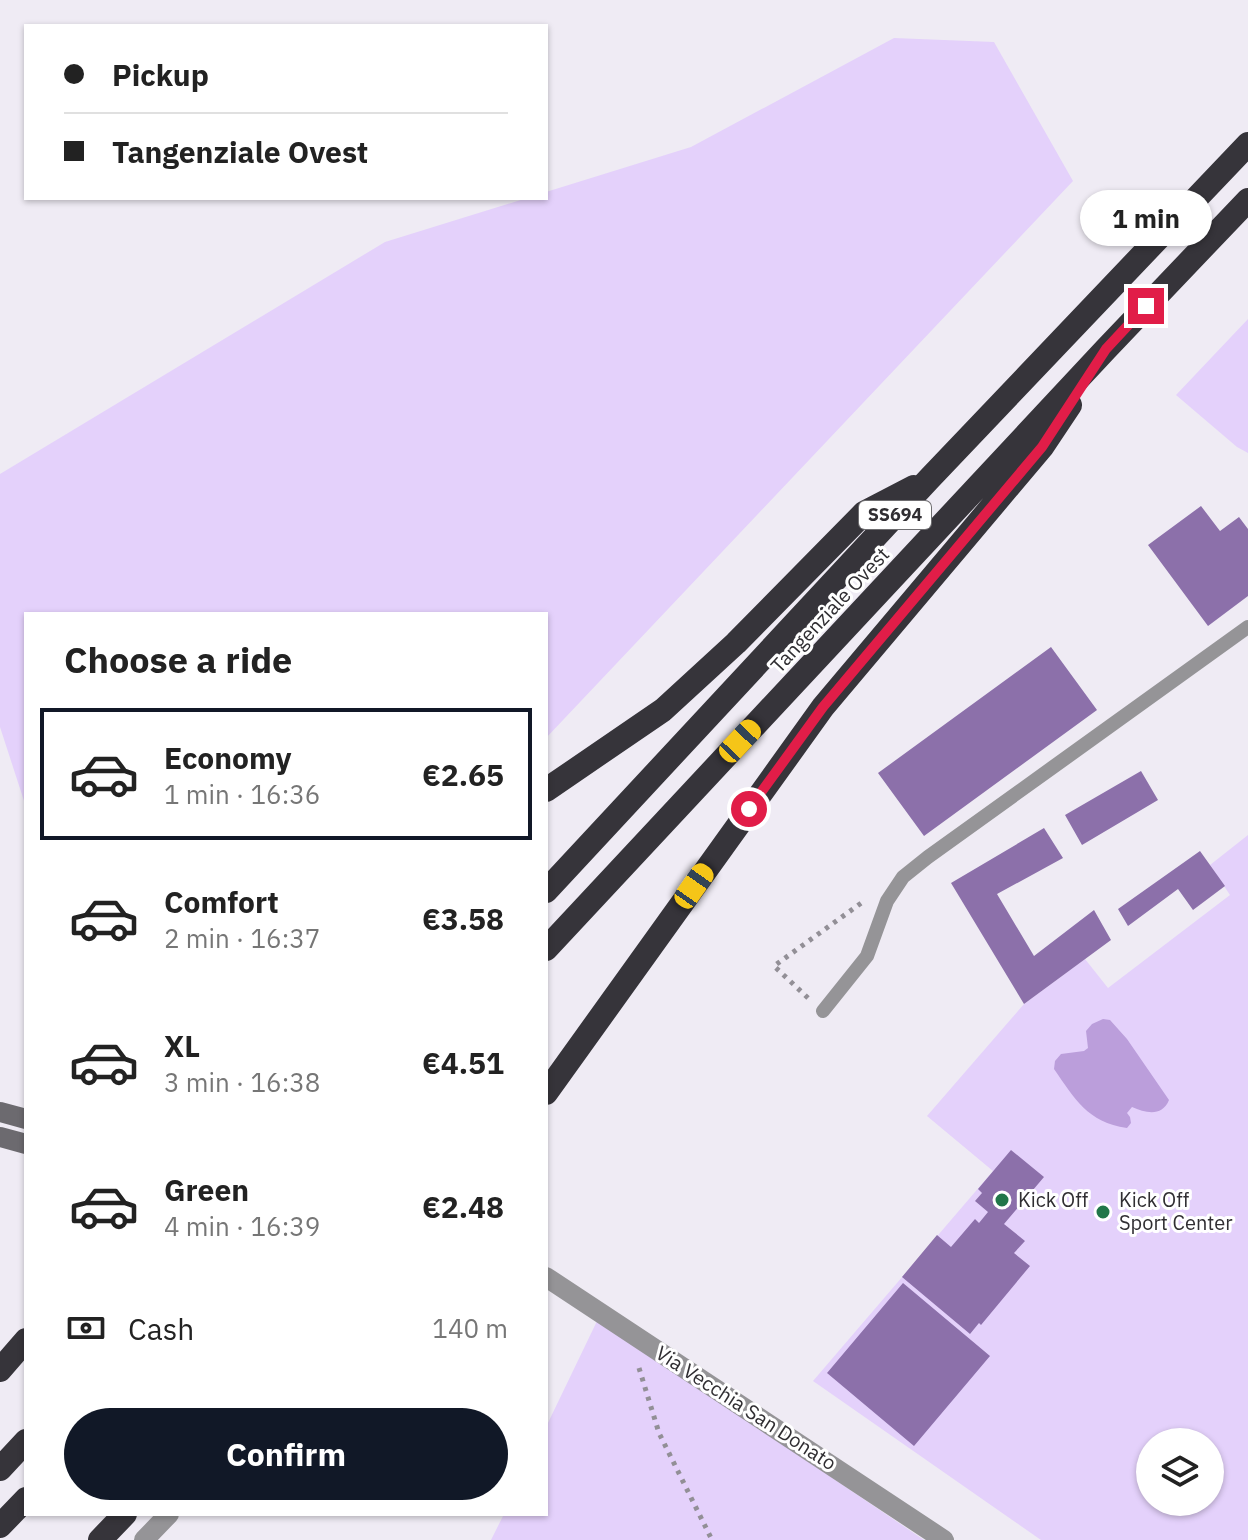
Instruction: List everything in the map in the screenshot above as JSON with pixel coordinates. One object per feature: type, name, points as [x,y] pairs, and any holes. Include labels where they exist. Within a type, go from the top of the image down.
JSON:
[{"type":"highway","name":"Tangenziale Ovest","points":[[548,889],[930,478],[1248,144]]},
{"type":"highway","name":"Tangenziale Ovest","points":[[548,947],[1248,200]]},
{"type":"highway","points":[[548,1090],[823,707],[1042,447],[1106,349]]},
{"type":"highway","points":[[548,789],[663,710],[736,643],[864,513],[930,478]]},
{"type":"highway","points":[[0,1370],[24,1342]]},
{"type":"highway","points":[[0,1469],[24,1443]]},
{"type":"highway","points":[[0,1526],[24,1501]]},
{"type":"highway","points":[[100,1540],[123,1516]]},
{"type":"street","points":[[0,1112],[24,1118]]},
{"type":"street","points":[[0,1137],[24,1143]]},
{"type":"street","name":"Via Vecchia San Donato","points":[[548,1278],[944,1540]]},
{"type":"street","points":[[144,1540],[167,1516]]},
{"type":"lane","points":[[823,1011],[867,956],[887,901],[903,877],[1248,627]]},
{"type":"path","points":[[823,1011],[774,966],[870,897]]},
{"type":"path","points":[[634,1335],[638,1364],[659,1433],[712,1540]]},
{"type":"shaded area","points":[[894,38],[994,42],[1073,181],[548,736],[548,612],[24,612],[24,801],[0,727],[0,474],[385,242],[521,200],[548,200],[548,191],[691,147]]},
{"type":"shaded area","points":[[1248,319],[1248,453],[1176,395]]},
{"type":"shaded area","name":"Kick Off Sport Center","points":[[1248,835],[1248,1540],[1041,1540],[813,1381],[993,1171],[927,1116],[1024,1004],[1085,959],[1108,988],[1230,895],[1210,865]]},
{"type":"shaded area","points":[[1103,1019],[1110,1020],[1127,1039],[1169,1100],[1158,1111],[1148,1112],[1132,1107],[1127,1113],[1131,1123],[1127,1128],[1102,1120],[1083,1108],[1054,1069],[1055,1061],[1061,1054],[1088,1048],[1086,1031]]},
{"type":"shaded area","points":[[598,1319],[924,1540],[491,1540],[503,1516],[548,1516],[548,1423]]},
{"type":"building","points":[[1201,506],[1220,531],[1239,517],[1248,529],[1248,596],[1208,626],[1148,545]]},
{"type":"building","points":[[1051,647],[1097,710],[924,836],[878,773]]},
{"type":"building","points":[[1141,771],[1158,800],[1082,845],[1065,815]]},
{"type":"building","points":[[1044,828],[1063,858],[997,894],[1034,956],[1094,910],[1111,940],[1024,1004],[951,883]]},
{"type":"building","points":[[1200,851],[1225,886],[1193,910],[1178,889],[1128,926],[1118,909]]},
{"type":"building","points":[[1011,1150],[1044,1177],[1004,1224],[1025,1241],[1014,1253],[1030,1266],[970,1334],[902,1277],[937,1235],[951,1247],[975,1219],[979,1223],[988,1212],[975,1201],[982,1193],[978,1189]]},
{"type":"building","points":[[903,1283],[990,1356],[914,1446],[827,1373]]},
{"type":"place","name":"Kick Off","points":[[1002,1200]]},
{"type":"place","name":"Kick Off Sport Center","points":[[1103,1212]]},
{"type":"route","points":[[749,809],[823,707],[1042,447],[1106,349],[1146,306]]}]
